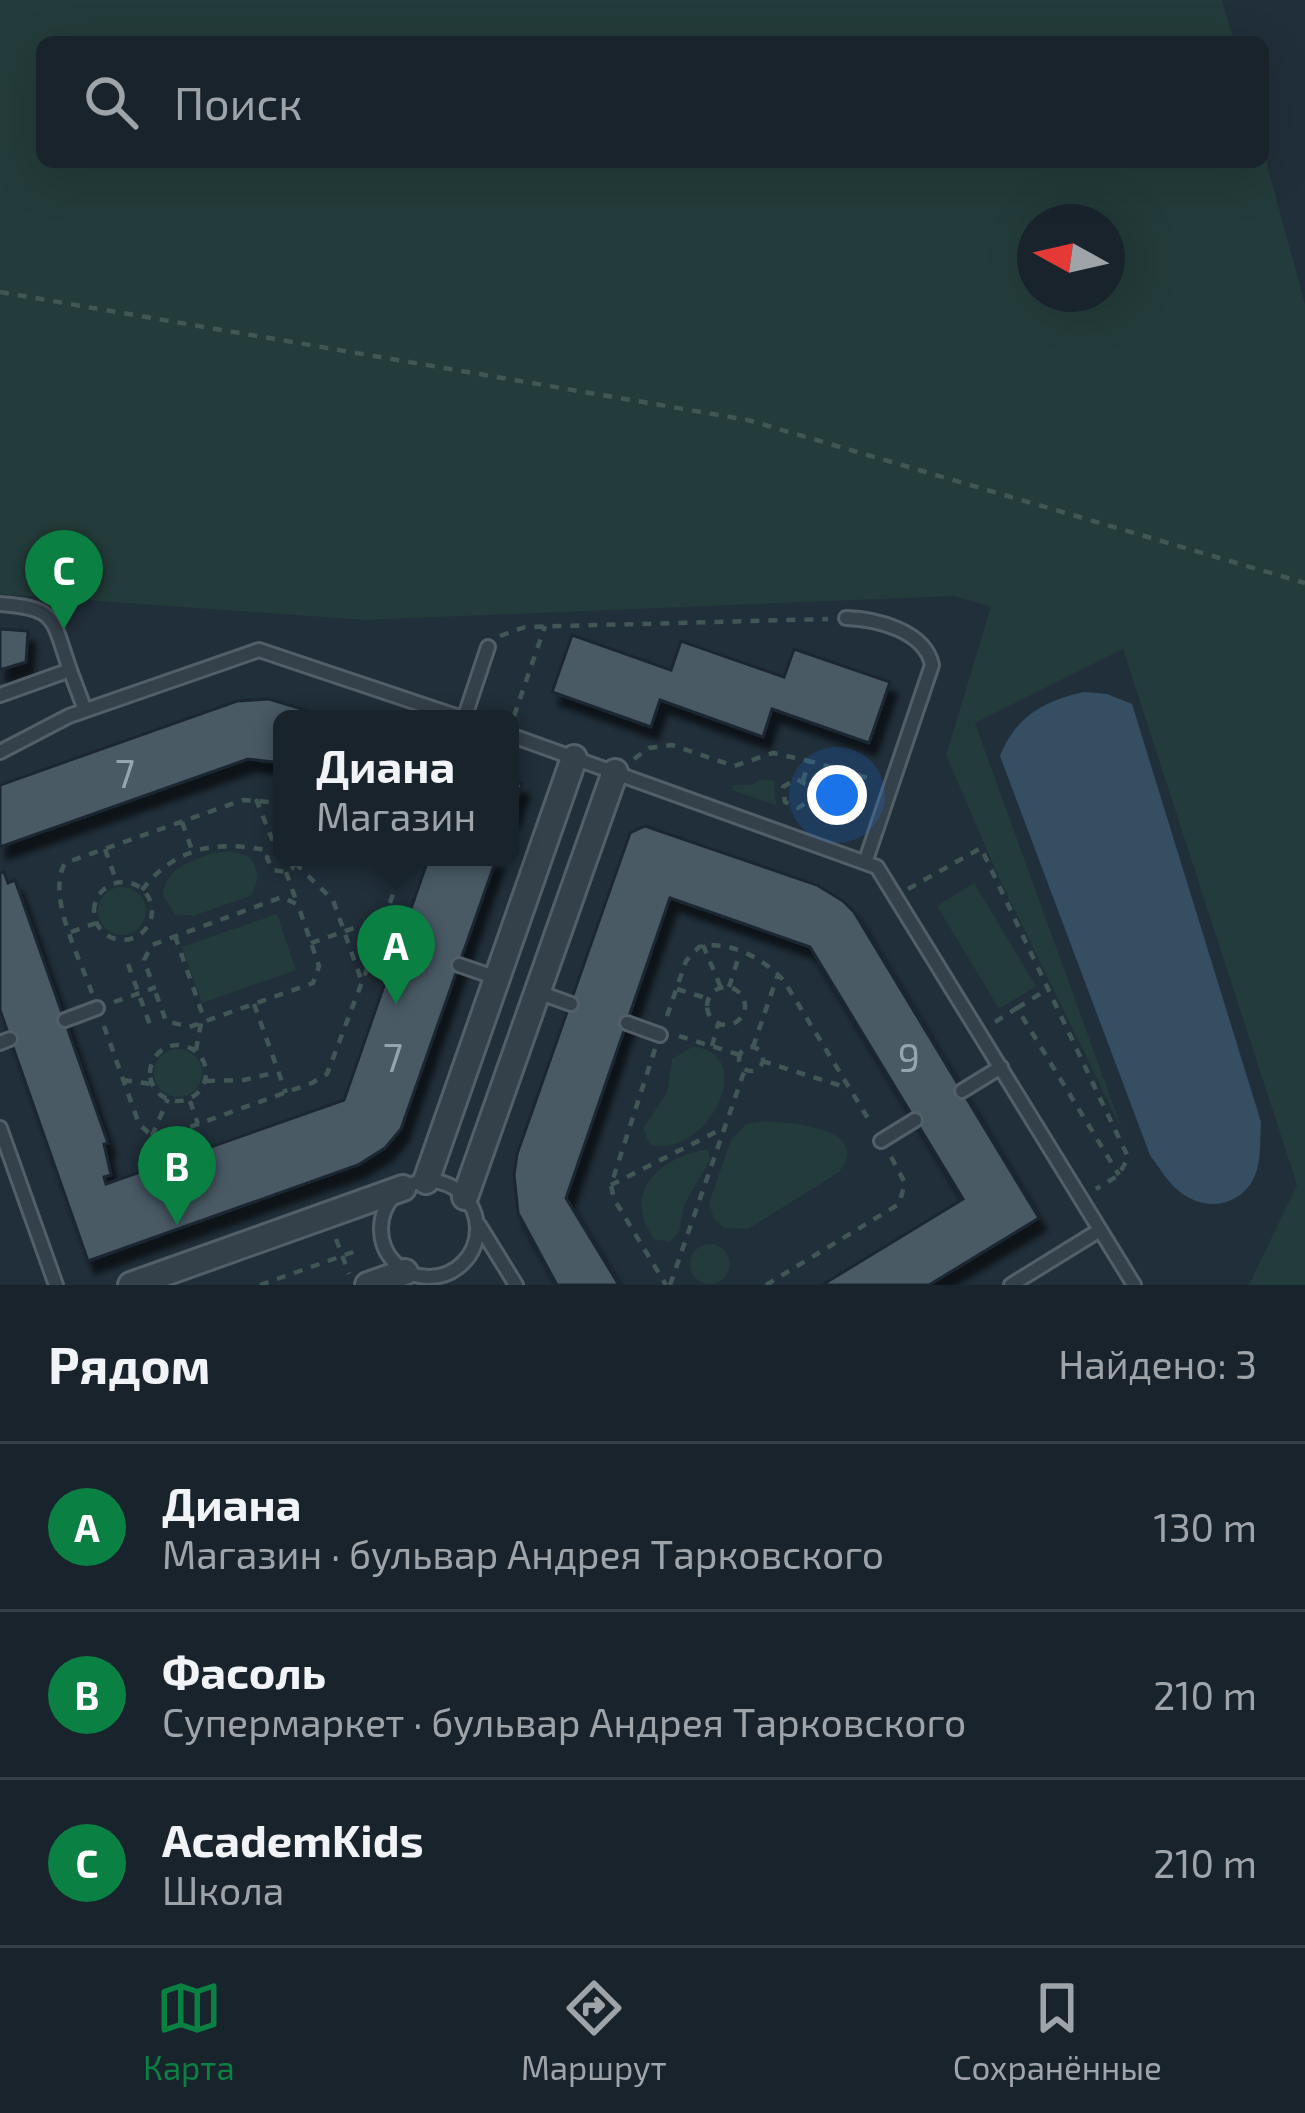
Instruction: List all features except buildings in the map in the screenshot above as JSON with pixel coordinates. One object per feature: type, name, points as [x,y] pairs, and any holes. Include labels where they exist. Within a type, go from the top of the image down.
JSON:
[{"type":"street","points":[[130,1285],[414,1184],[497,978],[574,758]]},
{"type":"street","points":[[465,1197],[621,774]]},
{"type":"street","points":[[368,1285],[405,1272]]},
{"type":"lane","points":[[0,604],[38,608],[50,616],[85,710]]},
{"type":"lane","points":[[846,618],[865,619],[916,637],[930,655],[930,676],[866,860]]},
{"type":"lane","points":[[467,710],[488,647]]},
{"type":"lane","points":[[0,752],[50,723],[259,650],[437,710]]},
{"type":"lane","points":[[0,695],[70,670]]},
{"type":"lane","points":[[519,735],[866,860],[880,871],[1134,1285]]},
{"type":"lane","points":[[379,936],[399,944]]},
{"type":"lane","points":[[459,964],[497,978]]},
{"type":"lane","points":[[537,992],[571,1004]]},
{"type":"lane","points":[[65,1020],[97,1008]]},
{"type":"lane","points":[[626,1023],[660,1035]]},
{"type":"lane","points":[[962,1091],[1000,1067]]},
{"type":"lane","points":[[881,1141],[916,1120]]},
{"type":"lane","points":[[0,1128],[56,1285]]},
{"type":"lane","points":[[477,1221],[474,1248],[448,1280],[405,1272],[386,1251],[380,1223],[392,1197],[414,1184],[443,1183],[465,1197],[516,1285]]},
{"type":"lane","points":[[1011,1285],[1100,1230]]},
{"type":"path","points":[[0,292],[748,419],[1305,584]]},
{"type":"path","points":[[488,647],[507,631],[545,626],[846,618]]},
{"type":"path","points":[[517,710],[545,626]]},
{"type":"path","points":[[621,774],[634,759],[659,745],[673,745],[734,766],[773,753],[892,785]]},
{"type":"path","points":[[803,781],[809,761]]},
{"type":"path","points":[[811,800],[809,785],[803,781],[784,787],[785,802],[798,808],[811,800],[880,820]]},
{"type":"path","points":[[256,799],[273,843]]},
{"type":"path","points":[[273,802],[243,800],[65,863],[58,874],[57,894],[97,1008],[139,1124],[152,1136],[162,1137],[327,1074],[386,917],[399,866]]},
{"type":"path","points":[[182,822],[192,850]]},
{"type":"path","points":[[142,890],[163,866],[192,850],[228,844],[273,848]]},
{"type":"path","points":[[896,896],[981,848],[1128,1156],[1119,1175],[1081,1198]]},
{"type":"path","points":[[105,849],[117,883]]},
{"type":"path","points":[[273,851],[268,858],[273,870],[286,872]]},
{"type":"path","points":[[286,872],[290,866]]},
{"type":"path","points":[[301,866],[331,897],[362,982]]},
{"type":"path","points":[[136,936],[166,1021],[180,1028],[316,981],[320,967],[286,872]]},
{"type":"path","points":[[117,883],[142,890],[151,915],[136,936],[113,938],[97,923],[97,898],[117,883]]},
{"type":"path","points":[[144,960],[152,945],[282,897],[298,905]]},
{"type":"path","points":[[311,943],[386,917]]},
{"type":"path","points":[[71,932],[97,923]]},
{"type":"path","points":[[175,936],[203,1022],[196,1050]]},
{"type":"path","points":[[704,945],[725,988],[740,993],[745,1010],[735,1023],[718,1024]]},
{"type":"path","points":[[766,1285],[899,1204],[905,1183],[778,974],[764,962],[720,945],[704,945],[686,961],[662,1031],[740,1055],[753,1047],[778,974]]},
{"type":"path","points":[[676,989],[708,998],[725,988],[740,952]]},
{"type":"path","points":[[128,964],[150,1024]]},
{"type":"path","points":[[97,1008],[154,988]]},
{"type":"path","points":[[979,1032],[1048,989]]},
{"type":"path","points":[[708,998],[708,1013],[718,1024]]},
{"type":"path","points":[[254,1004],[286,1093]]},
{"type":"path","points":[[1017,1008],[1119,1175]]},
{"type":"path","points":[[712,1046],[718,1024]]},
{"type":"path","points":[[660,1035],[611,1185],[614,1199],[668,1285]]},
{"type":"path","points":[[123,1080],[152,1084],[168,1100],[190,1099],[206,1081],[206,1064],[196,1050],[179,1044],[161,1050],[151,1065],[152,1084]]},
{"type":"path","points":[[745,1069],[758,1068],[762,1061],[753,1047]]},
{"type":"path","points":[[668,1285],[745,1069],[740,1055]]},
{"type":"path","points":[[762,1061],[849,1088]]},
{"type":"path","points":[[206,1081],[244,1080],[278,1071]]},
{"type":"path","points":[[190,1099],[198,1124]]},
{"type":"path","points":[[152,1136],[168,1100]]},
{"type":"path","points":[[611,1185],[725,1127]]},
{"type":"path","points":[[328,1215],[352,1285]]},
{"type":"path","points":[[260,1285],[359,1250]]},
{"type":"green space","points":[[0,0],[1222,0],[1232,36],[36,36],[36,168],[1268,168],[1305,304],[1305,1285],[1249,1285],[1297,1185],[1123,649],[975,723],[1123,1132],[1000,880],[946,755],[991,607],[955,596],[365,620],[0,594]]},
{"type":"green space","points":[[761,779],[774,781],[776,805],[732,790],[733,785],[752,785]]},
{"type":"green space","points":[[231,851],[249,857],[257,876],[250,896],[193,916],[175,914],[163,896],[168,879],[180,867]]},
{"type":"green space","points":[[974,883],[1036,986],[999,1009],[937,906]]},
{"type":"green space","points":[[122,887],[139,894],[146,911],[139,928],[122,935],[105,928],[98,911],[105,894]]},
{"type":"green space","points":[[277,914],[296,970],[202,1003],[182,947]]},
{"type":"green space","points":[[692,1047],[712,1053],[722,1065],[719,1102],[692,1136],[672,1145],[650,1145],[643,1128],[667,1093],[672,1059]]},
{"type":"green space","points":[[178,1049],[195,1056],[202,1073],[195,1090],[178,1097],[161,1090],[154,1073],[161,1056]]},
{"type":"green space","points":[[764,1121],[825,1131],[846,1146],[847,1157],[839,1172],[748,1229],[724,1228],[714,1219],[709,1203],[731,1140],[746,1124]]},
{"type":"green space","points":[[708,1149],[710,1160],[685,1203],[679,1232],[670,1242],[654,1239],[641,1206],[651,1179],[675,1160]]},
{"type":"green space","points":[[710,1244],[724,1250],[730,1264],[724,1278],[710,1284],[696,1278],[690,1264],[696,1250]]},
{"type":"water","points":[[1084,692],[1107,694],[1132,704],[1261,1122],[1252,1182],[1225,1202],[1191,1199],[1168,1180],[1150,1155],[1000,756],[1014,730],[1033,712]]},
{"type":"place","name":"AcademKids","points":[[64,629]]},
{"type":"place","name":"Диана","points":[[396,1004]]},
{"type":"place","name":"Фасоль","points":[[177,1225]]}]
